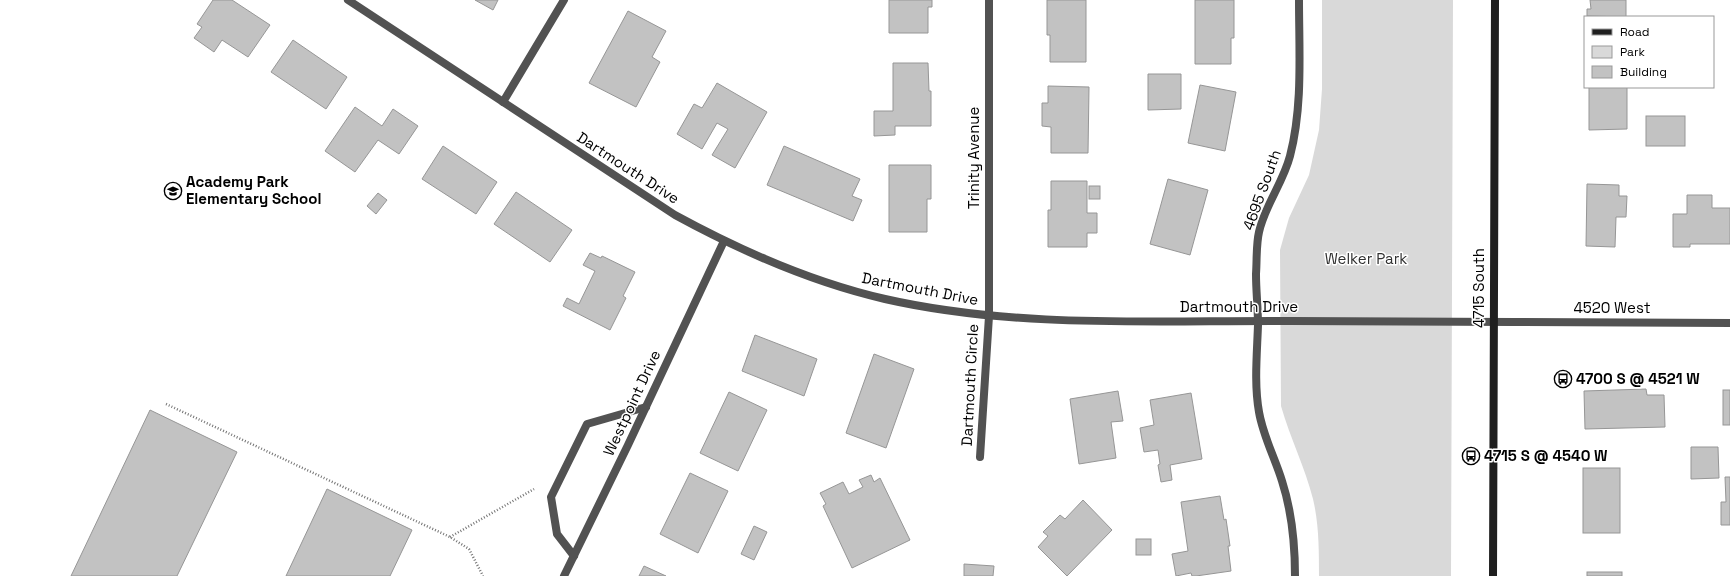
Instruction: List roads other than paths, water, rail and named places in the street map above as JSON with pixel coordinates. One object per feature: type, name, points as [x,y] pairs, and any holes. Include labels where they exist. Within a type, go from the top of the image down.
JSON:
[{"type":"main road","name":"4715 South","points":[[1493,576],[1495,0]]},
{"type":"street","name":"Dartmouth Drive","points":[[348,0],[658,205],[724,241],[764,259],[805,275],[883,299],[925,307],[1025,320],[1493,322]]},
{"type":"street","points":[[503,102],[564,0]]},
{"type":"street","name":"Trinity Avenue","points":[[989,0],[989,316]]},
{"type":"street","name":"4695 South","points":[[1295,576],[1295,542],[1289,505],[1282,481],[1262,427],[1256,397],[1258,321],[1256,276],[1259,231],[1284,174],[1296,125],[1299,99],[1299,0]]},
{"type":"street","name":"Westpoint Drive","points":[[564,576],[724,241]]},
{"type":"street","name":"Dartmouth Circle","points":[[980,457],[989,316]]},
{"type":"street","name":"4520 West","points":[[1493,322],[1730,322]]},
{"type":"street","points":[[574,556],[556,534],[551,497],[587,424],[646,407]]},
{"type":"place","name":"Academy Park Elementary School","points":[[173,191]]},
{"type":"place","name":"4700 S @ 4521 W","points":[[1563,379]]},
{"type":"place","name":"4715 S @ 4540 W","points":[[1471,456]]},
{"type":"park label","name":"Welker Park","points":[[1366,259]]}]
